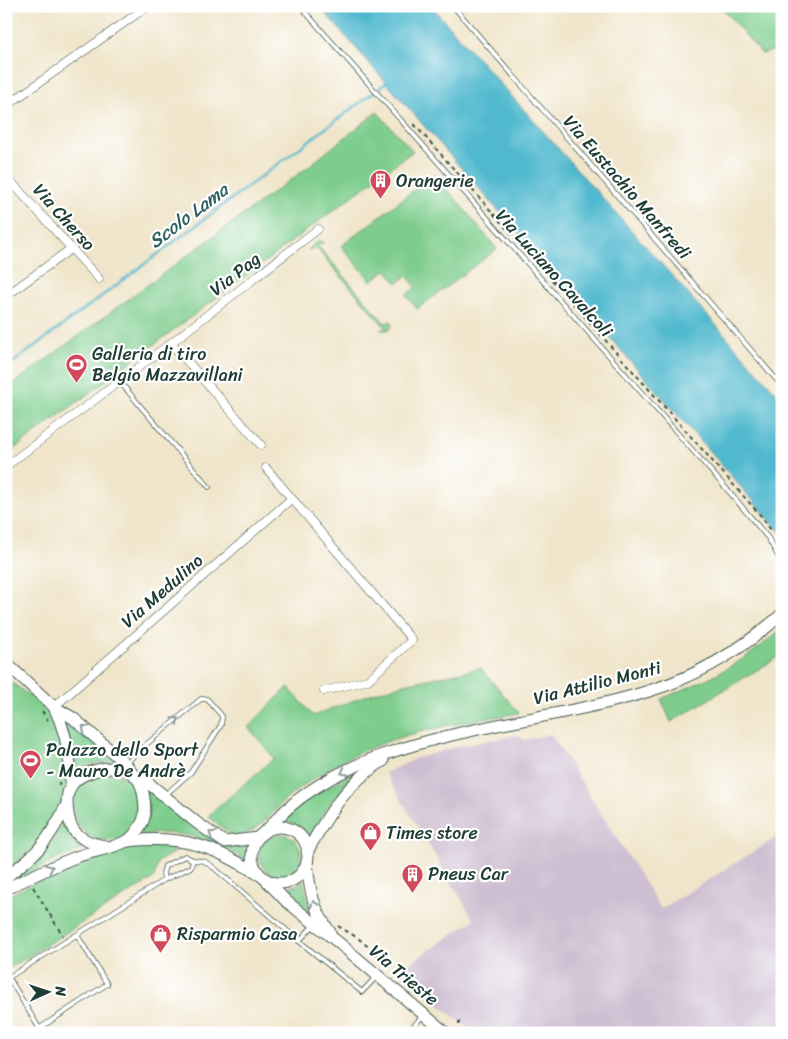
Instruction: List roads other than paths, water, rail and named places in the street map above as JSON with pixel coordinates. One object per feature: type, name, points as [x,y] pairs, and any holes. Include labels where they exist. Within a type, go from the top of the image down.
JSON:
[{"type":"main road","name":"Via Attilio Monti","points":[[262,834],[274,821],[326,781],[374,758],[405,748],[653,690],[716,662],[752,638],[782,614]]},
{"type":"main road","points":[[6,664],[54,707],[73,718],[132,772],[224,842],[262,834],[277,828],[294,831],[305,844],[307,856],[304,868],[292,880],[283,883],[263,877],[256,868],[252,853],[262,834]]},
{"type":"main road","points":[[6,878],[40,850],[55,828],[66,806],[71,786],[71,759],[65,734],[54,707]]},
{"type":"main road","name":"Via Attilio Monti","points":[[307,856],[328,814],[348,789],[375,766],[405,748]]},
{"type":"main road","points":[[6,889],[58,864],[128,841],[143,820],[146,807],[143,791],[132,772],[122,769],[97,769],[86,774],[71,786]]},
{"type":"main road","points":[[66,806],[70,824],[78,835],[91,844],[110,847]]},
{"type":"main road","name":"Via Trieste","points":[[128,841],[171,838],[192,842],[230,856],[263,877],[277,893],[314,925],[339,943],[446,1033]]},
{"type":"main road","name":"Via Trieste","points":[[307,856],[313,904],[320,918],[339,943]]},
{"type":"street","points":[[6,106],[148,6]]},
{"type":"street","name":"Via Cherso","points":[[6,176],[99,279]]},
{"type":"street","name":"Via Pag","points":[[6,466],[171,343],[318,229]]},
{"type":"street","points":[[6,296],[72,248]]},
{"type":"street","points":[[171,343],[261,445]]},
{"type":"street","points":[[266,468],[412,640],[368,680],[351,686],[324,691]]},
{"type":"street","name":"Via Medulino","points":[[54,707],[291,499]]},
{"type":"lane","name":"Via Luciano Cavalcoli","points":[[300,6],[732,496],[768,538],[782,563]]},
{"type":"lane","name":"Via Eustachio Manfredi","points":[[452,6],[782,386]]},
{"type":"lane","points":[[119,380],[209,487]]},
{"type":"lane","points":[[132,772],[137,752],[201,699],[208,699],[222,716],[221,724],[191,772],[164,796]]},
{"type":"lane","points":[[164,880],[165,866],[184,856],[193,860],[204,861],[299,942],[362,992],[377,976]]},
{"type":"lane","points":[[42,1033],[7,979],[164,880],[191,867],[193,860]]},
{"type":"lane","points":[[299,942],[314,925]]},
{"type":"lane","points":[[40,1028],[107,984],[78,935]]},
{"type":"lane","points":[[408,1033],[424,1014]]},
{"type":"water","points":[[319,6],[431,6],[782,399],[782,534]]},
{"type":"waterway","name":"Scolo Lama","points":[[6,368],[386,83]]},
{"type":"place","name":"Orangerie","points":[[380,200]]},
{"type":"place","name":"Galleria di tiro Belgio Mazzavillani","points":[[76,383]]},
{"type":"place","name":"Palazzo dello Sport - Mauro De Andrè","points":[[30,779]]},
{"type":"place","name":"Times store","points":[[370,852]]},
{"type":"place","name":"Pneus Car","points":[[412,893]]},
{"type":"place","name":"Risparmio Casa","points":[[161,953]]}]
